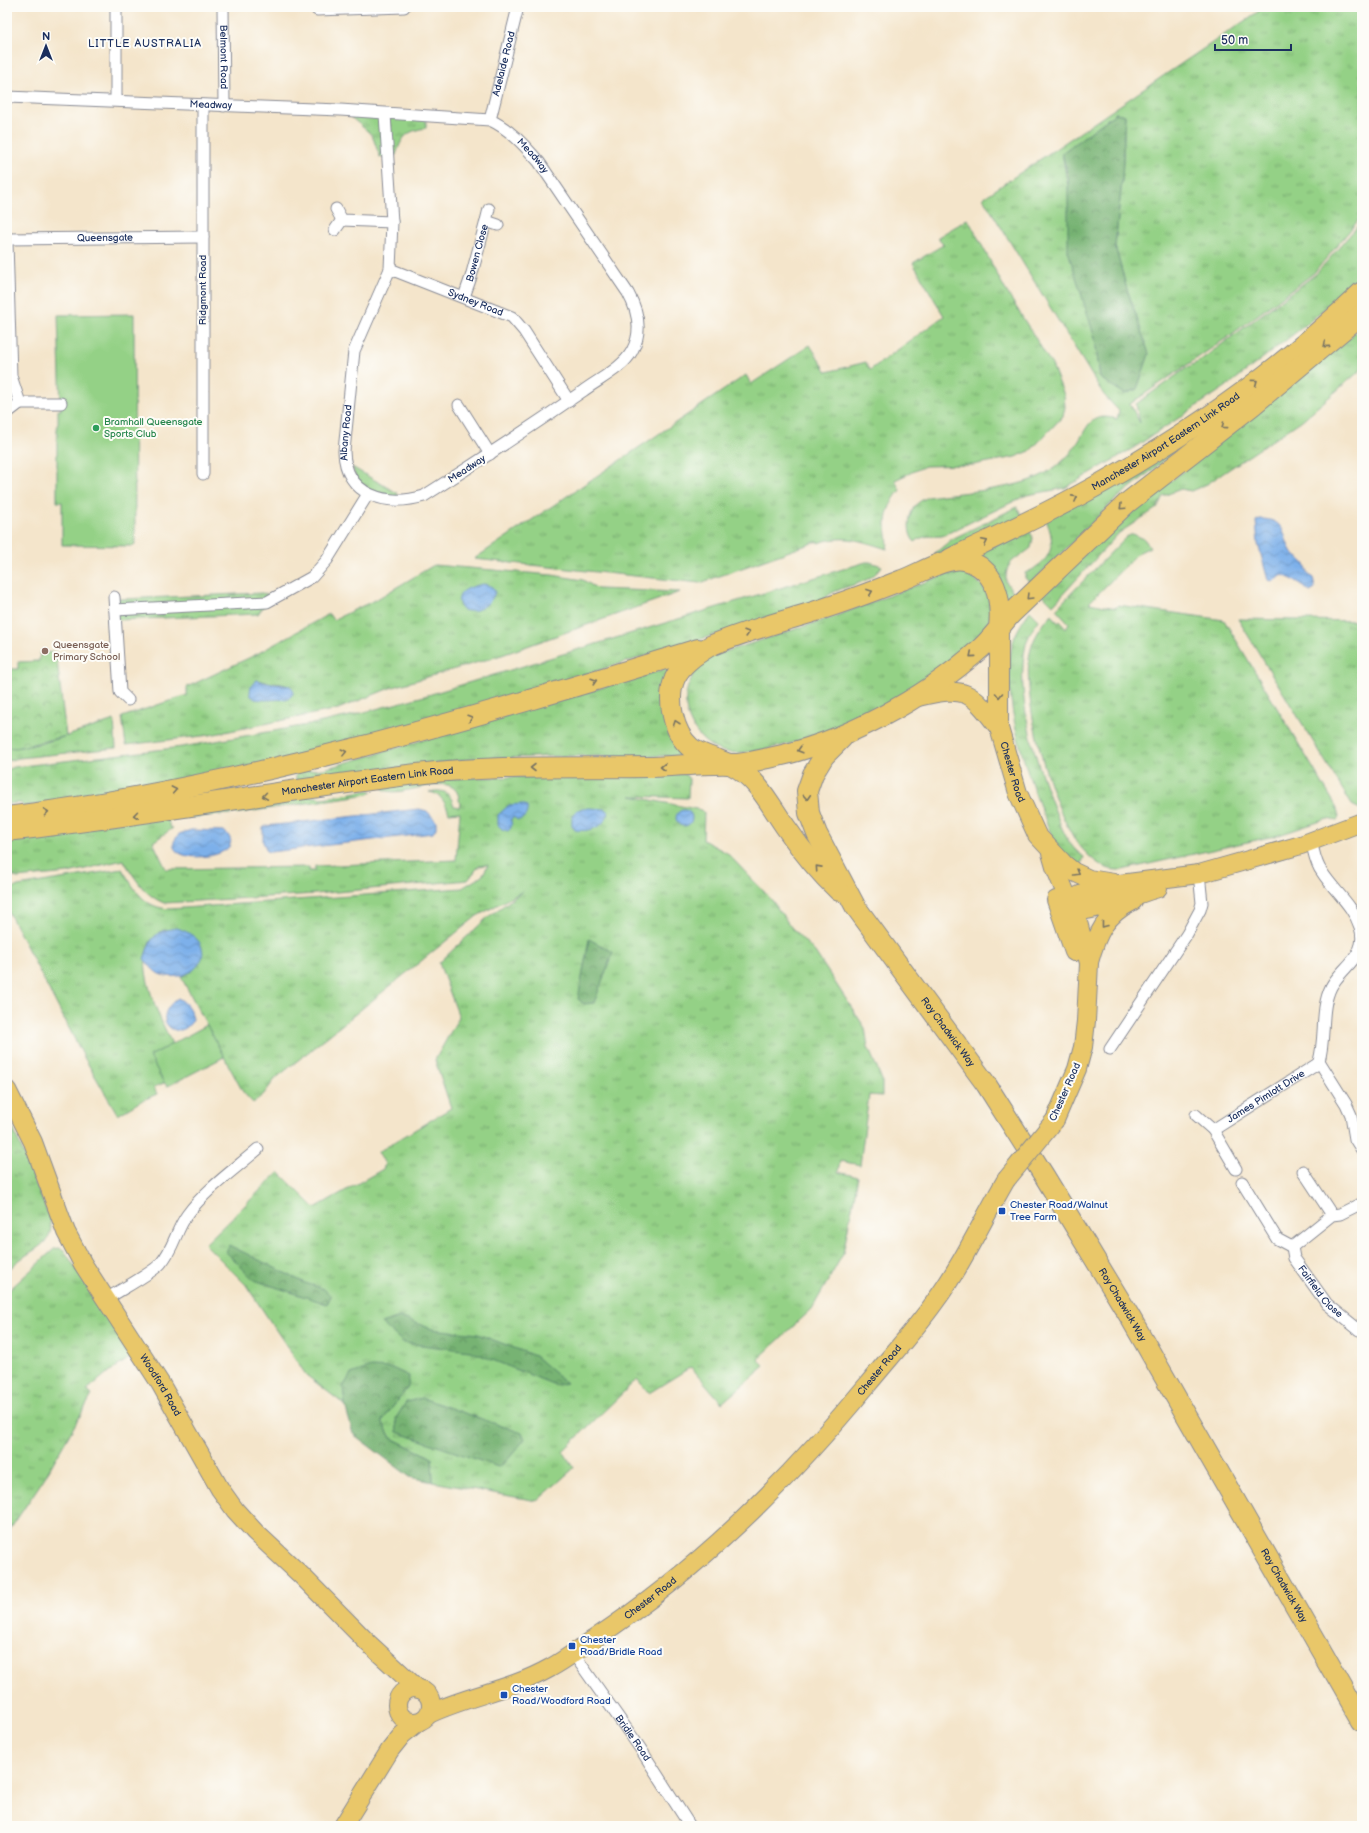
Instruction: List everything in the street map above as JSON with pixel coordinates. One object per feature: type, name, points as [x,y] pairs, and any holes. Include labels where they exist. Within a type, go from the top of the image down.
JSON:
[{"type":"highway","name":"Manchester Airport Eastern Link Road","points":[[710,646],[923,572],[1040,516],[1112,477],[1166,443],[1243,391],[1300,348],[1362,292]]},
{"type":"highway","name":"Manchester Airport Eastern Link Road","points":[[7,831],[72,824],[419,773],[508,768],[693,766],[730,764],[780,756],[813,746],[850,732],[910,700],[956,669],[982,647],[1011,614],[1127,502],[1259,400],[1362,314]]},
{"type":"highway","points":[[950,559],[964,560],[985,570],[997,590],[999,603],[999,628]]},
{"type":"highway","points":[[710,646],[696,654],[682,667],[675,678],[672,699],[673,713],[682,737],[691,747],[702,754],[730,764]]},
{"type":"highway","points":[[7,817],[101,804],[314,760],[451,724],[710,646]]},
{"type":"highway","name":"Roy Chadwick Way","points":[[850,732],[834,745],[824,756],[813,774],[806,791],[808,813],[817,834],[855,906],[986,1084],[1040,1170],[1134,1324],[1362,1722]]},
{"type":"highway","name":"Roy Chadwick Way","points":[[730,764],[750,778],[763,793],[787,829],[834,886],[855,906]]},
{"type":"highway","name":"Roy Chadwick Way","points":[[693,766],[724,774],[737,781],[787,829]]},
{"type":"main road","name":"Chester Road","points":[[343,1826],[390,1750],[402,1735],[423,1718],[450,1704],[505,1689],[526,1681],[551,1668],[646,1603],[691,1568],[754,1510],[826,1434],[935,1301],[958,1265],[1006,1180],[1055,1120],[1077,1070],[1082,1047],[1086,1021],[1089,963],[1068,908],[1055,867],[1018,793],[999,728],[999,628]]},
{"type":"main road","name":"Chester Road","points":[[910,700],[942,692],[954,691],[966,694],[978,701],[999,728]]},
{"type":"main road","points":[[1068,908],[1158,888],[1311,841],[1362,822]]},
{"type":"main road","points":[[1043,841],[1064,864],[1080,876],[1097,881],[1120,884],[1194,876]]},
{"type":"main road","points":[[1068,908],[1120,884]]},
{"type":"main road","points":[[1089,963],[1097,935],[1106,922],[1123,906],[1158,888]]},
{"type":"main road","points":[[1068,908],[1087,990]]},
{"type":"main road","name":"Woodford Road","points":[[7,1090],[33,1142],[66,1232],[106,1300],[160,1383],[220,1489],[235,1510],[368,1643],[422,1691]]},
{"type":"main road","name":"Woodford Road","points":[[368,1643],[391,1684],[398,1705]]},
{"type":"main road","points":[[412,1689],[422,1691],[431,1703],[423,1718],[412,1722],[403,1718],[398,1705],[403,1693],[412,1689]]},
{"type":"main road","name":"Chester Road","points":[[422,1691],[439,1696],[480,1695]]},
{"type":"main road","name":"Chester Road","points":[[390,1750],[396,1724],[398,1705]]},
{"type":"street","points":[[116,7],[116,100]]},
{"type":"street","name":"Belmont Road","points":[[223,7],[224,106]]},
{"type":"street","points":[[317,10],[404,7]]},
{"type":"street","name":"Adelaide Road","points":[[490,120],[518,7]]},
{"type":"street","name":"Meadway","points":[[7,98],[116,100],[203,106],[490,120],[502,126],[525,146],[539,162],[628,293],[638,314],[637,341],[632,352],[624,362],[490,454],[424,496],[413,500],[388,500],[368,494]]},
{"type":"street","name":"Ridgmont Road","points":[[203,106],[203,474]]},
{"type":"street","name":"Albany Road","points":[[368,494],[359,487],[347,472],[344,463],[345,440],[354,351],[390,269],[392,222],[385,114]]},
{"type":"street","points":[[336,209],[342,220]]},
{"type":"street","points":[[486,221],[489,209]]},
{"type":"street","points":[[342,220],[392,222]]},
{"type":"street","points":[[335,230],[342,220]]},
{"type":"street","name":"Bowen Close","points":[[464,297],[486,221],[498,225]]},
{"type":"street","name":"Queensgate","points":[[7,241],[203,237]]},
{"type":"street","points":[[7,241],[11,376],[20,403]]},
{"type":"street","name":"Sydney Road","points":[[390,269],[512,316],[524,331],[569,401]]},
{"type":"street","points":[[457,402],[490,454]]},
{"type":"street","points":[[7,413],[20,403],[60,403]]},
{"type":"street","points":[[115,610],[267,602],[312,577],[327,560],[368,494]]},
{"type":"street","points":[[114,597],[120,692],[128,700]]},
{"type":"street","points":[[1311,841],[1320,869],[1355,915],[1360,928],[1361,943],[1356,958],[1333,983],[1327,996],[1322,1050],[1319,1063],[1324,1068],[1346,1104],[1351,1115],[1355,1139],[1362,1150]]},
{"type":"street","points":[[1110,1049],[1187,934],[1200,910],[1202,903],[1194,876]]},
{"type":"street","name":"James Pimlott Drive","points":[[1213,1130],[1319,1063]]},
{"type":"street","points":[[1196,1115],[1213,1130],[1236,1169]]},
{"type":"street","points":[[106,1300],[160,1264],[175,1242],[179,1229],[187,1215],[210,1190],[258,1149]]},
{"type":"street","points":[[1303,1171],[1332,1215]]},
{"type":"street","points":[[1242,1182],[1277,1239],[1292,1247],[1332,1215],[1340,1214],[1361,1204]]},
{"type":"street","name":"Fairfield Close","points":[[1292,1247],[1294,1258],[1327,1304],[1359,1330]]},
{"type":"street","name":"Bridle Road","points":[[573,1653],[640,1748],[690,1826]]},
{"type":"green space","points":[[1265,7],[1362,7],[1362,216],[1314,273],[1228,337],[1130,404],[1140,423],[1136,404],[1188,367],[1198,362],[1316,274],[1362,221],[1362,275],[1308,323],[1227,386],[1135,447],[1065,488],[1027,495],[942,536],[928,536],[915,542],[912,539],[909,522],[913,509],[921,501],[928,497],[1010,486],[1040,476],[1055,467],[1067,457],[1094,420],[1107,417],[1117,419],[1119,411],[1104,395],[983,198]],"holes":[[[1116,113],[1125,115],[1122,180],[1115,246],[1126,286],[1149,354],[1137,389],[1125,394],[1100,378],[1095,339],[1062,153]]]},
{"type":"green space","points":[[353,111],[426,116],[426,128],[414,131],[406,136],[403,139],[396,155],[380,157],[372,135],[352,118]]},
{"type":"green space","points":[[1116,113],[1125,115],[1122,180],[1115,246],[1126,286],[1149,354],[1137,389],[1125,394],[1100,378],[1095,339],[1068,251],[1068,177],[1062,153]]},
{"type":"green space","points":[[968,219],[1005,289],[1052,365],[1064,395],[1065,407],[1063,416],[1030,451],[1015,457],[973,465],[925,466],[895,480],[900,490],[888,510],[886,524],[888,543],[887,549],[869,543],[845,539],[828,540],[818,543],[818,541],[700,583],[474,559],[746,375],[751,384],[810,345],[827,372],[866,362],[870,370],[944,316],[913,263],[943,245],[938,237]]},
{"type":"green space","name":"Bramhall Queensgate Sports Club","points":[[134,314],[135,544],[132,546],[62,545],[62,502],[57,502],[57,425],[58,410],[61,410],[58,315]]},
{"type":"green space","points":[[1362,325],[1362,369],[1301,421],[1207,484],[1191,491],[1181,489],[1163,496],[1157,508],[1119,533],[1053,605],[1043,595],[1109,530],[1342,345]]},
{"type":"green space","points":[[1187,442],[1115,500],[1031,583],[1025,578],[1025,573],[1034,569],[1047,557],[1050,552],[1051,540],[1049,527],[1046,520]]},
{"type":"green space","points":[[352,467],[397,493],[400,501],[359,487]]},
{"type":"green space","points":[[1017,507],[1022,516],[939,554],[934,554],[952,539]]},
{"type":"green space","points":[[1028,528],[1033,538],[1031,548],[1010,564],[1006,574],[1006,582],[1017,597],[1008,606],[970,557]]},
{"type":"green space","points":[[1133,534],[1144,539],[1150,547],[1138,553],[1089,603],[1116,608],[1118,605],[1224,620],[1336,806],[1339,817],[1337,821],[1327,819],[1279,835],[1122,870],[1110,869],[1100,864],[1085,852],[1074,838],[1065,821],[1047,776],[1034,726],[1028,679],[1030,652],[1037,635],[1052,614],[1058,623],[1060,621],[1066,628],[1069,623],[1056,609],[1126,537]]},
{"type":"green space","points":[[866,562],[882,566],[867,580],[832,593],[819,603],[505,699],[259,767],[23,807],[21,803],[7,804],[7,770],[14,767],[182,747],[350,716],[428,695]]},
{"type":"green space","points":[[434,565],[552,575],[583,580],[598,589],[680,592],[499,656],[390,688],[338,709],[210,735],[126,745],[122,717],[187,695],[187,687],[255,655],[329,614],[333,620],[377,599]],"holes":[[[257,680],[281,684],[289,686],[293,689],[288,699],[255,699]]]},
{"type":"green space","points":[[962,573],[978,582],[988,596],[990,614],[989,620],[980,635],[965,650],[925,680],[903,694],[836,730],[769,749],[737,753],[726,752],[707,743],[694,728],[688,716],[686,707],[687,691],[689,683],[697,669],[709,657],[833,617],[946,574]]},
{"type":"green space","points":[[262,593],[276,597],[267,602],[258,614],[116,620],[114,597],[122,599]]},
{"type":"green space","points":[[1030,611],[1039,620],[1027,641],[1023,664],[1023,685],[1029,728],[1040,770],[1062,829],[1073,847],[1084,857],[1079,870],[1063,856],[1052,838],[1038,802],[1017,735],[1010,688],[1009,666],[1015,637]]},
{"type":"green space","points":[[1238,619],[1362,621],[1362,810],[1352,805]]},
{"type":"green space","points":[[56,652],[66,736],[16,748],[7,747],[7,669],[18,669],[18,662],[39,661],[40,653]]},
{"type":"green space","points":[[669,668],[685,756],[563,756],[472,759],[296,781],[296,771],[324,769]]},
{"type":"green space","points":[[114,720],[116,748],[19,758],[7,761],[7,747],[30,746]]},
{"type":"green space","points":[[685,774],[689,779],[688,798],[631,796],[701,810],[704,813],[703,840],[727,853],[771,899],[791,927],[815,952],[865,1028],[868,1047],[882,1080],[882,1096],[869,1095],[860,1165],[840,1161],[838,1172],[858,1177],[843,1254],[812,1309],[758,1359],[765,1366],[722,1403],[691,1367],[649,1393],[637,1379],[563,1451],[574,1468],[537,1501],[433,1482],[432,1458],[391,1438],[382,1421],[408,1387],[343,1387],[345,1405],[306,1375],[246,1285],[205,1244],[279,1172],[315,1208],[383,1169],[385,1164],[378,1152],[451,1108],[435,1060],[459,1017],[439,963],[488,917],[523,891],[477,916],[276,1078],[263,1095],[253,1103],[243,1092],[181,977],[193,970],[166,929],[153,938],[147,950],[146,965],[148,982],[153,1000],[172,1044],[150,1056],[164,1083],[154,1087],[157,1094],[141,1101],[118,1115],[85,1059],[7,909],[7,891],[18,886],[122,869],[136,890],[146,901],[161,908],[170,909],[462,888],[482,876],[488,865],[479,866],[468,880],[315,894],[164,903],[157,900],[145,890],[123,860],[68,873],[17,878],[7,872],[7,839],[296,794],[323,798],[368,790],[372,791],[369,794],[240,813],[174,819],[168,821],[170,827],[173,828],[153,842],[166,869],[309,867],[309,871],[315,871],[315,866],[456,860],[460,812],[449,813],[442,799],[436,794],[429,792],[442,791],[446,793],[451,797],[454,806],[459,807],[460,804],[457,792],[451,786],[443,784],[432,785],[398,792],[389,791],[382,788],[411,779]]},
{"type":"green space","points":[[589,939],[613,952],[594,1003],[584,1004],[578,999]]},
{"type":"green space","points":[[207,1025],[224,1057],[168,1086],[164,1083],[150,1056]]},
{"type":"green space","points":[[13,1128],[50,1219],[51,1227],[47,1239],[39,1247],[19,1260],[7,1271],[7,1131]]},
{"type":"green space","points":[[229,1245],[305,1283],[324,1289],[331,1296],[327,1304],[254,1280],[226,1252]]},
{"type":"green space","points":[[59,1248],[64,1250],[125,1345],[124,1348],[131,1357],[106,1374],[87,1390],[92,1395],[45,1477],[7,1534],[7,1389],[9,1387],[7,1385],[7,1292],[54,1249]]},
{"type":"green space","points":[[400,1317],[432,1329],[478,1334],[535,1356],[566,1383],[555,1385],[470,1351],[404,1343],[381,1323]]},
{"type":"green space","points":[[371,1367],[392,1368],[409,1376],[408,1387],[382,1421],[391,1438],[432,1458],[433,1482],[410,1477],[353,1434],[345,1405],[343,1387],[351,1374]]},
{"type":"green space","points":[[422,1398],[522,1433],[525,1439],[505,1463],[498,1467],[397,1432],[396,1418],[406,1402]]},
{"type":"water","points":[[1260,519],[1276,522],[1280,526],[1290,549],[1294,555],[1302,560],[1308,573],[1313,578],[1315,589],[1310,592],[1298,582],[1283,575],[1273,581],[1268,580],[1258,544],[1256,521]]},
{"type":"water","points":[[483,584],[491,586],[495,591],[488,603],[474,611],[462,609],[459,603],[460,595],[466,589]]},
{"type":"water","points":[[257,680],[266,683],[290,686],[293,689],[293,694],[288,699],[255,699],[250,695],[250,690],[251,686]]},
{"type":"water","points":[[522,804],[527,806],[527,813],[525,817],[518,820],[513,817],[511,819],[510,830],[508,831],[502,829],[498,825],[498,815],[509,805]]},
{"type":"water","points":[[589,808],[604,809],[608,811],[607,816],[601,825],[586,830],[575,830],[572,825],[572,818],[577,810]]},
{"type":"water","points":[[419,809],[427,811],[436,821],[436,828],[433,833],[270,852],[267,851],[263,842],[263,828],[266,826]]},
{"type":"water","points":[[681,810],[687,810],[692,815],[690,824],[687,826],[681,826],[676,821],[676,815]]},
{"type":"water","points":[[191,830],[224,831],[231,840],[228,847],[220,853],[195,857],[184,855],[176,850],[174,842],[179,834]]},
{"type":"water","points":[[177,928],[192,935],[200,944],[203,953],[201,961],[195,969],[186,974],[174,977],[159,974],[144,959],[149,946],[154,937],[158,934],[169,929]]},
{"type":"water","points":[[178,998],[188,1007],[193,1019],[188,1027],[181,1030],[175,1030],[169,1027],[166,1022],[165,1015],[169,1007]]},
{"type":"place","name":"Bramhall Queensgate Sports Club","points":[[96,428]]},
{"type":"place","name":"Queensgate Primary School","points":[[45,651]]},
{"type":"place","name":"Chester Road/Walnut Tree Farm","points":[[1002,1211]]},
{"type":"place","name":"Chester Road/Bridle Road","points":[[572,1646]]},
{"type":"place","name":"Chester Road/Woodford Road","points":[[504,1695]]},
{"type":"district","name":"LITTLE AUSTRALIA","points":[[145,43]]}]
